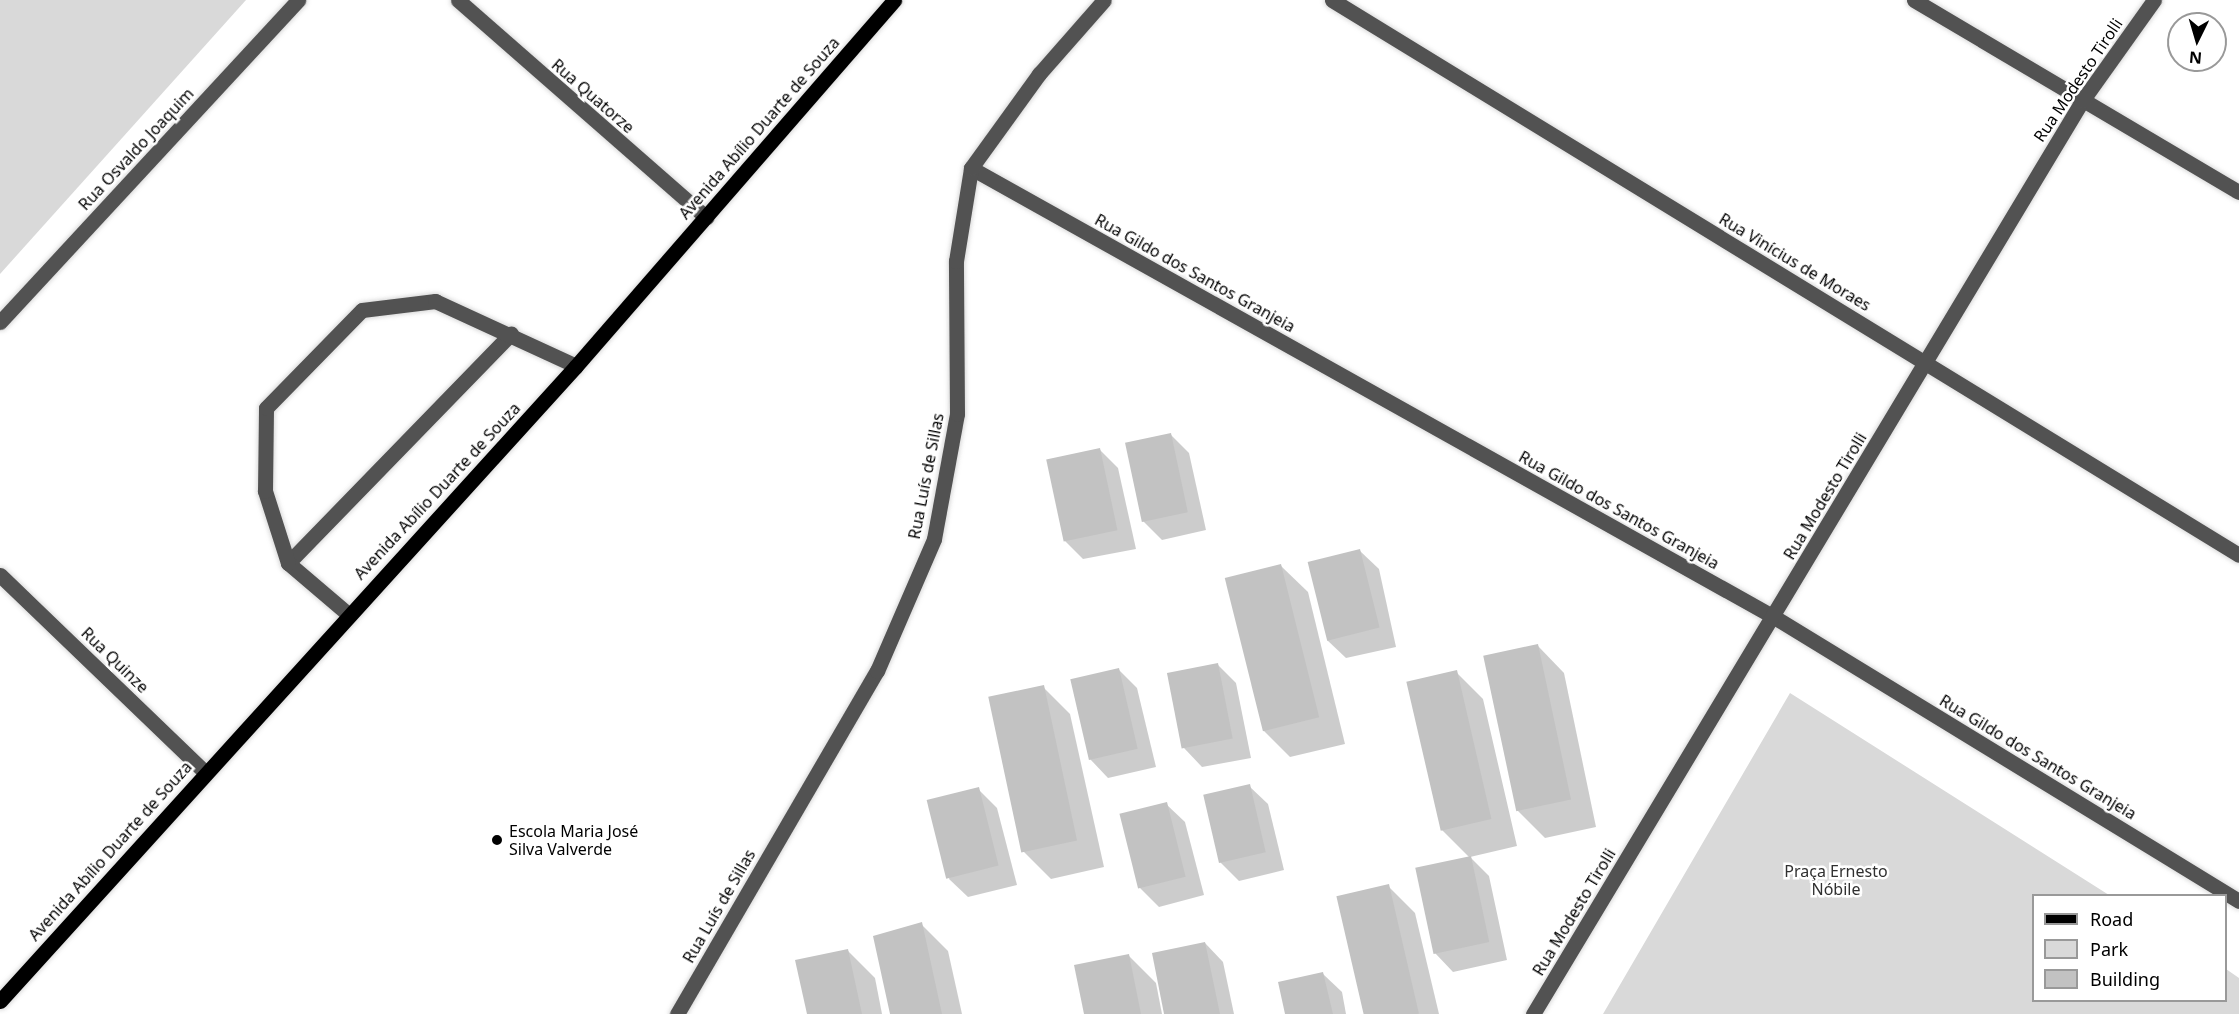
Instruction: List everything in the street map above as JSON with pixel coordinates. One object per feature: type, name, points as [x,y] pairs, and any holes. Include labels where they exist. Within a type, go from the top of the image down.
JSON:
[{"type":"main road","name":"Avenida Abílio Duarte de Souza","points":[[0,1001],[348,614],[576,366],[894,0]]},
{"type":"street","name":"Rua Osvaldo Joaquim","points":[[0,322],[298,0]]},
{"type":"street","name":"Rua Quatorze","points":[[458,0],[706,217]]},
{"type":"street","name":"Rua Luís de Sillas","points":[[677,1014],[878,671],[934,539],[957,414],[956,261],[971,168],[1039,74],[1104,0]]},
{"type":"street","name":"Rua Vinícius de Moraes","points":[[1332,0],[2239,555]]},
{"type":"street","points":[[1914,0],[2239,192]]},
{"type":"street","name":"Rua Modesto Tirolli","points":[[1533,1014],[1774,617],[2082,101],[2154,0]]},
{"type":"street","name":"Rua Gildo dos Santos Granjeia","points":[[971,168],[1774,617],[2239,901]]},
{"type":"street","points":[[348,614],[288,563],[266,491],[266,408],[362,310],[435,300],[576,366]]},
{"type":"street","points":[[288,563],[511,334]]},
{"type":"street","name":"Rua Quinze","points":[[0,575],[205,772]]},
{"type":"green space","points":[[0,0],[246,0],[0,274]]},
{"type":"green space","name":"Praça Ernesto Nóbile","points":[[1790,693],[2107,894],[2032,894],[2032,1002],[2227,1002],[2227,970],[2239,978],[2239,1014],[1603,1014]]},
{"type":"building","points":[[1171,433],[1188,512],[1142,522],[1125,443]]},
{"type":"building","points":[[1100,448],[1117,530],[1064,542],[1046,459]]},
{"type":"building","points":[[1360,549],[1380,628],[1327,641],[1308,562]]},
{"type":"building","points":[[1281,564],[1319,717],[1263,731],[1225,578]]},
{"type":"building","points":[[1538,644],[1571,800],[1516,811],[1483,656]]},
{"type":"building","points":[[1218,663],[1233,739],[1182,749],[1167,673]]},
{"type":"building","points":[[1119,668],[1138,749],[1089,760],[1070,679]]},
{"type":"building","points":[[1457,670],[1491,819],[1441,831],[1406,682]]},
{"type":"building","points":[[1044,685],[1077,841],[1021,852],[988,697]]},
{"type":"building","points":[[1250,784],[1266,852],[1219,863],[1203,795]]},
{"type":"building","points":[[979,787],[999,866],[946,879],[927,800]]},
{"type":"building","points":[[1167,802],[1186,877],[1138,889],[1119,814]]},
{"type":"building","points":[[1471,856],[1489,942],[1434,954],[1415,868]]},
{"type":"building","points":[[1389,884],[1419,1014],[1364,1014],[1336,896]]},
{"type":"building","points":[[922,922],[942,1014],[890,1014],[873,936]]},
{"type":"building","points":[[1205,942],[1220,1014],[1164,1014],[1152,953]]},
{"type":"building","points":[[848,949],[862,1014],[807,1014],[795,960]]},
{"type":"building","points":[[1129,954],[1141,1014],[1084,1014],[1074,965]]},
{"type":"building","points":[[1323,972],[1333,1014],[1285,1014],[1278,982]]},
{"type":"place","name":"Escola Maria José Silva Valverde","points":[[497,840]]}]
